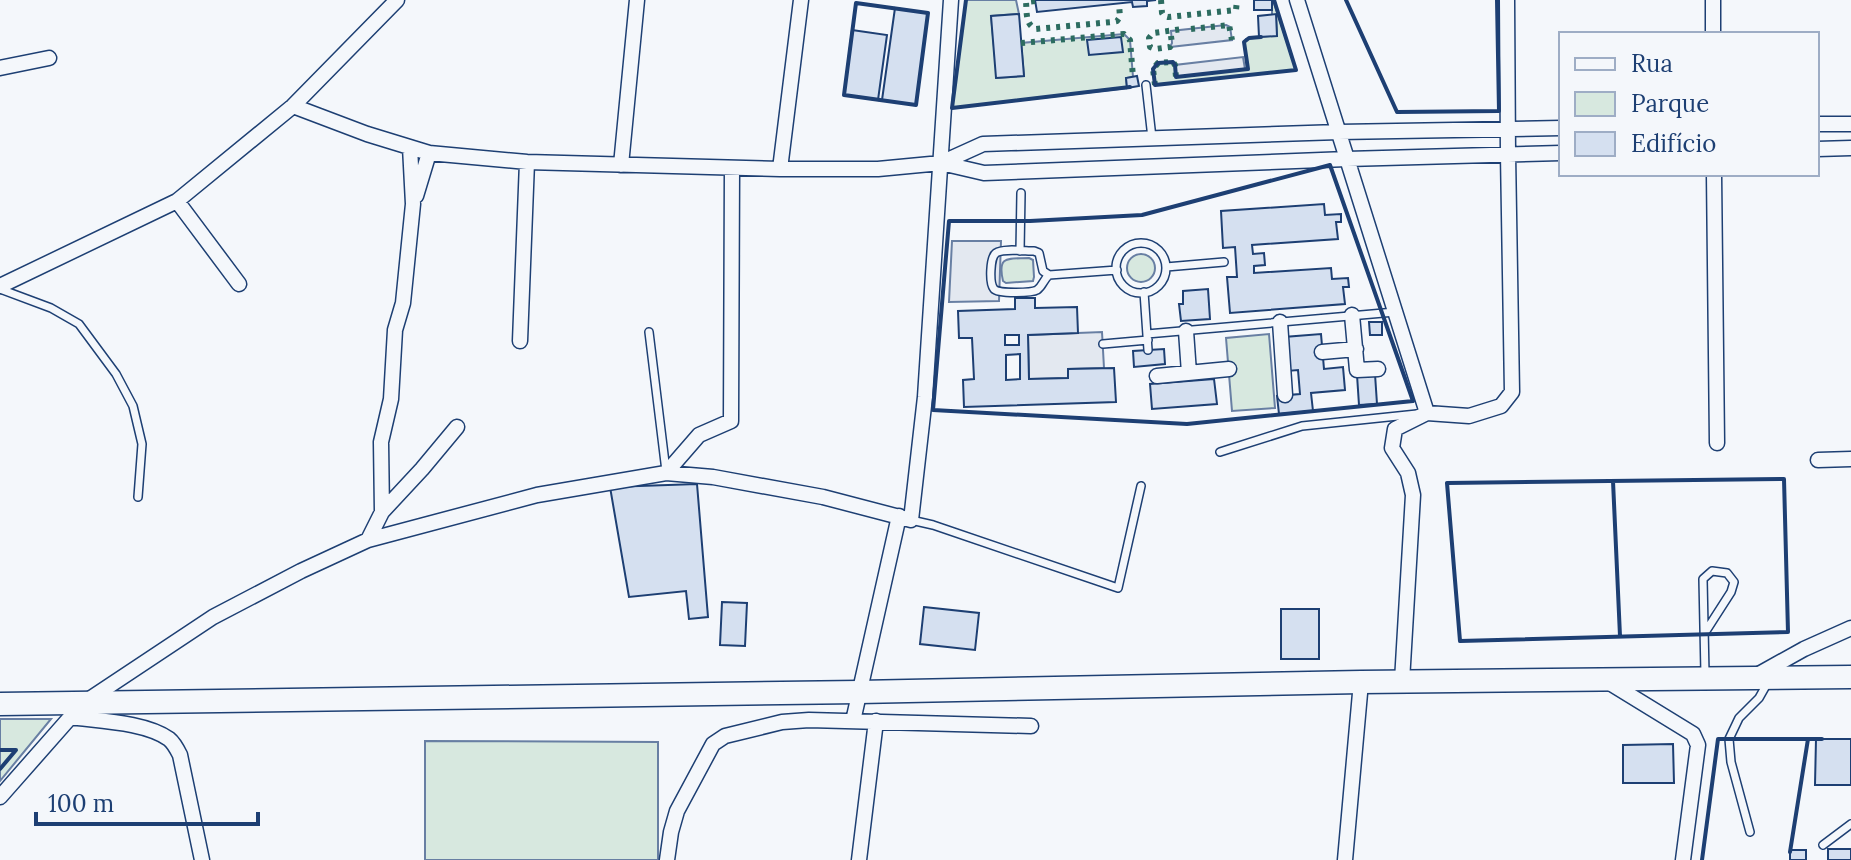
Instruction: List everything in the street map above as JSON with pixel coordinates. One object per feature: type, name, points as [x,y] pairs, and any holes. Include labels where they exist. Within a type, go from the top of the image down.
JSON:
[{"type":"main road","points":[[0,704],[76,710],[1402,681],[1851,677]]},
{"type":"street","points":[[0,287],[177,201],[293,106],[397,0]]},
{"type":"street","points":[[621,165],[637,0]]},
{"type":"street","points":[[780,169],[801,0]]},
{"type":"street","points":[[853,721],[905,518],[925,397],[951,0]]},
{"type":"street","points":[[1297,0],[1427,413]]},
{"type":"street","points":[[1402,681],[1413,495],[1408,473],[1392,448],[1395,429],[1427,413],[1469,416],[1501,406],[1512,392],[1507,0]]},
{"type":"street","points":[[1713,0],[1713,32]]},
{"type":"street","points":[[0,68],[49,58]]},
{"type":"street","points":[[293,106],[429,153],[527,162],[780,169],[878,169],[941,163],[984,173],[1559,153]]},
{"type":"street","points":[[1819,124],[1851,124]]},
{"type":"street","points":[[941,163],[983,144],[1559,128]]},
{"type":"street","points":[[382,512],[381,442],[391,399],[395,330],[403,303],[413,204],[410,147]]},
{"type":"street","points":[[1819,149],[1851,148]]},
{"type":"street","points":[[413,204],[429,153]]},
{"type":"street","points":[[520,341],[527,162]]},
{"type":"street","points":[[666,473],[699,435],[731,421],[732,168]]},
{"type":"street","points":[[1714,176],[1717,443]]},
{"type":"street","points":[[177,201],[239,284]]},
{"type":"street","points":[[1352,315],[1357,370],[1378,369]]},
{"type":"street","points":[[1280,322],[1285,395]]},
{"type":"street","points":[[1186,331],[1189,373]]},
{"type":"street","points":[[1322,352],[1356,349]]},
{"type":"street","points":[[1157,376],[1229,369]]},
{"type":"street","points":[[368,540],[382,512],[457,427]]},
{"type":"street","points":[[1818,460],[1851,459]]},
{"type":"street","points":[[0,797],[76,710],[213,617],[368,540],[537,495],[666,473],[713,477],[823,497],[905,518]]},
{"type":"street","points":[[1761,678],[1804,649],[1851,628]]},
{"type":"street","points":[[1603,679],[1693,734],[1698,745],[1683,860]]},
{"type":"street","points":[[1345,860],[1361,682]]},
{"type":"street","points":[[76,710],[140,727],[172,741],[180,755],[202,860]]},
{"type":"street","points":[[667,860],[677,811],[713,744],[725,736],[782,722],[809,720],[1031,726]]},
{"type":"street","points":[[859,860],[876,721]]},
{"type":"lane","points":[[1146,85],[1152,138]]},
{"type":"lane","points":[[1020,251],[1021,193]]},
{"type":"lane","points":[[1142,243],[1158,249],[1166,267],[1158,286],[1144,292],[1127,288],[1117,270],[1121,253],[1127,247],[1142,243]]},
{"type":"lane","points":[[1049,275],[1043,271],[1039,253],[1034,251],[999,251],[991,262],[991,283],[999,292],[1034,292],[1049,275],[1117,270]]},
{"type":"lane","points":[[1166,267],[1224,262]]},
{"type":"lane","points":[[0,287],[51,308],[79,324],[116,374],[133,406],[142,444],[138,497]]},
{"type":"lane","points":[[1144,292],[1148,350]]},
{"type":"lane","points":[[1103,344],[1186,331],[1395,312]]},
{"type":"lane","points":[[649,332],[666,473]]},
{"type":"lane","points":[[1220,452],[1302,426],[1427,413]]},
{"type":"lane","points":[[905,518],[1118,588],[1141,486]]},
{"type":"lane","points":[[1704,634],[1731,592],[1734,582],[1727,573],[1712,571],[1703,579],[1704,634],[1705,679]]},
{"type":"lane","points":[[1750,832],[1731,762],[1729,739],[1739,718],[1759,698],[1761,678]]},
{"type":"lane","points":[[1823,845],[1851,824]]},
{"type":"green space","points":[[966,0],[1016,0],[1019,14],[991,16],[997,78],[1024,76],[1021,43],[1124,34],[1130,40],[1133,77],[1126,78],[1127,88],[952,108]]},
{"type":"green space","points":[[1272,0],[1296,70],[1155,85],[1153,69],[1158,63],[1173,62],[1177,77],[1247,69],[1246,39],[1277,35]]},
{"type":"green space","points":[[1141,254],[1151,258],[1155,268],[1151,278],[1141,282],[1131,278],[1127,268],[1131,258]]},
{"type":"green space","points":[[1006,260],[1033,260],[1033,281],[1003,281],[1002,267]]},
{"type":"green space","points":[[1269,334],[1275,408],[1232,411],[1226,338]]},
{"type":"green space","points":[[0,719],[51,719],[0,781]]},
{"type":"green space","points":[[425,741],[658,742],[658,860],[425,860]]},
{"type":"shaded area","points":[[1230,27],[1232,40],[1170,47],[1171,31]]},
{"type":"shaded area","points":[[1243,57],[1245,69],[1176,77],[1175,65]]},
{"type":"shaded area","points":[[952,241],[1001,241],[999,301],[949,302]]},
{"type":"shaded area","points":[[1102,332],[1104,368],[1068,369],[1068,378],[1029,379],[1028,335]]},
{"type":"building","points":[[1035,0],[1156,0],[1147,1],[1147,6],[1133,7],[1132,2],[1037,12]]},
{"type":"building","points":[[1254,0],[1272,0],[1272,10],[1254,10]]},
{"type":"building","points":[[895,8],[928,13],[916,105],[882,100]]},
{"type":"building","points":[[1019,14],[1024,76],[996,78],[991,16]]},
{"type":"building","points":[[1276,14],[1277,36],[1259,37],[1258,16]]},
{"type":"building","points":[[852,30],[887,35],[878,100],[844,95]]},
{"type":"building","points":[[1121,37],[1123,52],[1089,55],[1087,40]]},
{"type":"building","points":[[1137,76],[1139,86],[1127,88],[1126,78]]},
{"type":"building","points":[[1324,204],[1325,215],[1341,214],[1341,222],[1336,222],[1338,239],[1252,245],[1253,254],[1264,253],[1265,265],[1254,266],[1254,273],[1331,268],[1332,279],[1348,278],[1349,287],[1343,287],[1345,304],[1230,313],[1227,277],[1237,277],[1235,247],[1223,248],[1221,211]]},
{"type":"building","points":[[1208,289],[1210,319],[1181,321],[1179,304],[1183,304],[1183,291]]},
{"type":"building","points":[[1015,298],[1035,298],[1035,308],[1077,307],[1078,333],[1028,335],[1029,379],[1068,378],[1068,369],[1114,368],[1116,402],[964,407],[963,380],[974,379],[972,338],[959,338],[958,311],[1015,309]],"holes":[[[1005,335],[1019,335],[1019,345],[1005,345]],[[1020,354],[1020,379],[1006,380],[1006,355]]]},
{"type":"building","points":[[1369,322],[1382,322],[1382,335],[1370,335]]},
{"type":"building","points":[[1321,334],[1324,369],[1343,367],[1345,390],[1311,393],[1313,411],[1279,414],[1277,396],[1300,394],[1298,370],[1287,371],[1284,337]]},
{"type":"building","points":[[1164,349],[1165,364],[1134,367],[1133,351]]},
{"type":"building","points":[[1375,374],[1377,404],[1359,405],[1357,375]]},
{"type":"building","points":[[1214,379],[1217,404],[1152,409],[1150,384]]},
{"type":"building","points":[[697,484],[708,617],[689,619],[686,591],[629,597],[610,487]]},
{"type":"building","points":[[722,602],[747,603],[745,646],[720,645]]},
{"type":"building","points":[[924,607],[979,613],[975,650],[920,644]]},
{"type":"building","points":[[1281,609],[1319,609],[1319,659],[1281,659]]},
{"type":"building","points":[[1816,739],[1851,739],[1851,785],[1815,785]]},
{"type":"building","points":[[1673,744],[1674,783],[1623,783],[1623,745]]},
{"type":"building","points":[[1828,849],[1851,849],[1851,860],[1828,860]]},
{"type":"building","points":[[1790,850],[1806,850],[1806,860],[1790,860]]},
{"type":"hedge","points":[[1161,0],[1162,13],[1168,17],[1236,10],[1237,0]]},
{"type":"hedge","points":[[1035,1],[1026,2],[1028,21],[1036,29],[1117,21],[1120,17],[1119,4]]},
{"type":"hedge","points":[[1191,29],[1229,25],[1232,40]]},
{"type":"hedge","points":[[1171,36],[1170,47],[1150,47],[1149,38],[1153,33],[1183,29]]},
{"type":"hedge","points":[[1021,43],[1124,34],[1130,40],[1133,77]]},
{"type":"hedge","points":[[1155,85],[1153,69],[1158,63],[1173,62],[1176,77]]},
{"type":"wall","points":[[966,0],[952,108],[1130,87]]},
{"type":"wall","points":[[1261,37],[1249,38],[1244,42],[1248,69],[1176,77],[1173,62],[1158,63],[1153,69],[1155,85],[1296,70],[1274,0]]},
{"type":"wall","points":[[1346,0],[1397,112],[1499,111],[1497,0]]},
{"type":"wall","points":[[856,3],[928,13],[916,105],[844,95],[856,3]]},
{"type":"wall","points":[[1330,165],[1413,401],[1187,424],[933,410],[949,221],[1030,221],[1142,215],[1330,165]]},
{"type":"wall","points":[[1784,479],[1788,632],[1460,641],[1447,483],[1784,479]]},
{"type":"wall","points":[[1613,481],[1620,636]]},
{"type":"wall","points":[[1702,860],[1718,739],[1808,739]]},
{"type":"wall","points":[[1790,852],[1808,739],[1822,739]]},
{"type":"wall","points":[[0,750],[16,750],[0,769]]}]
